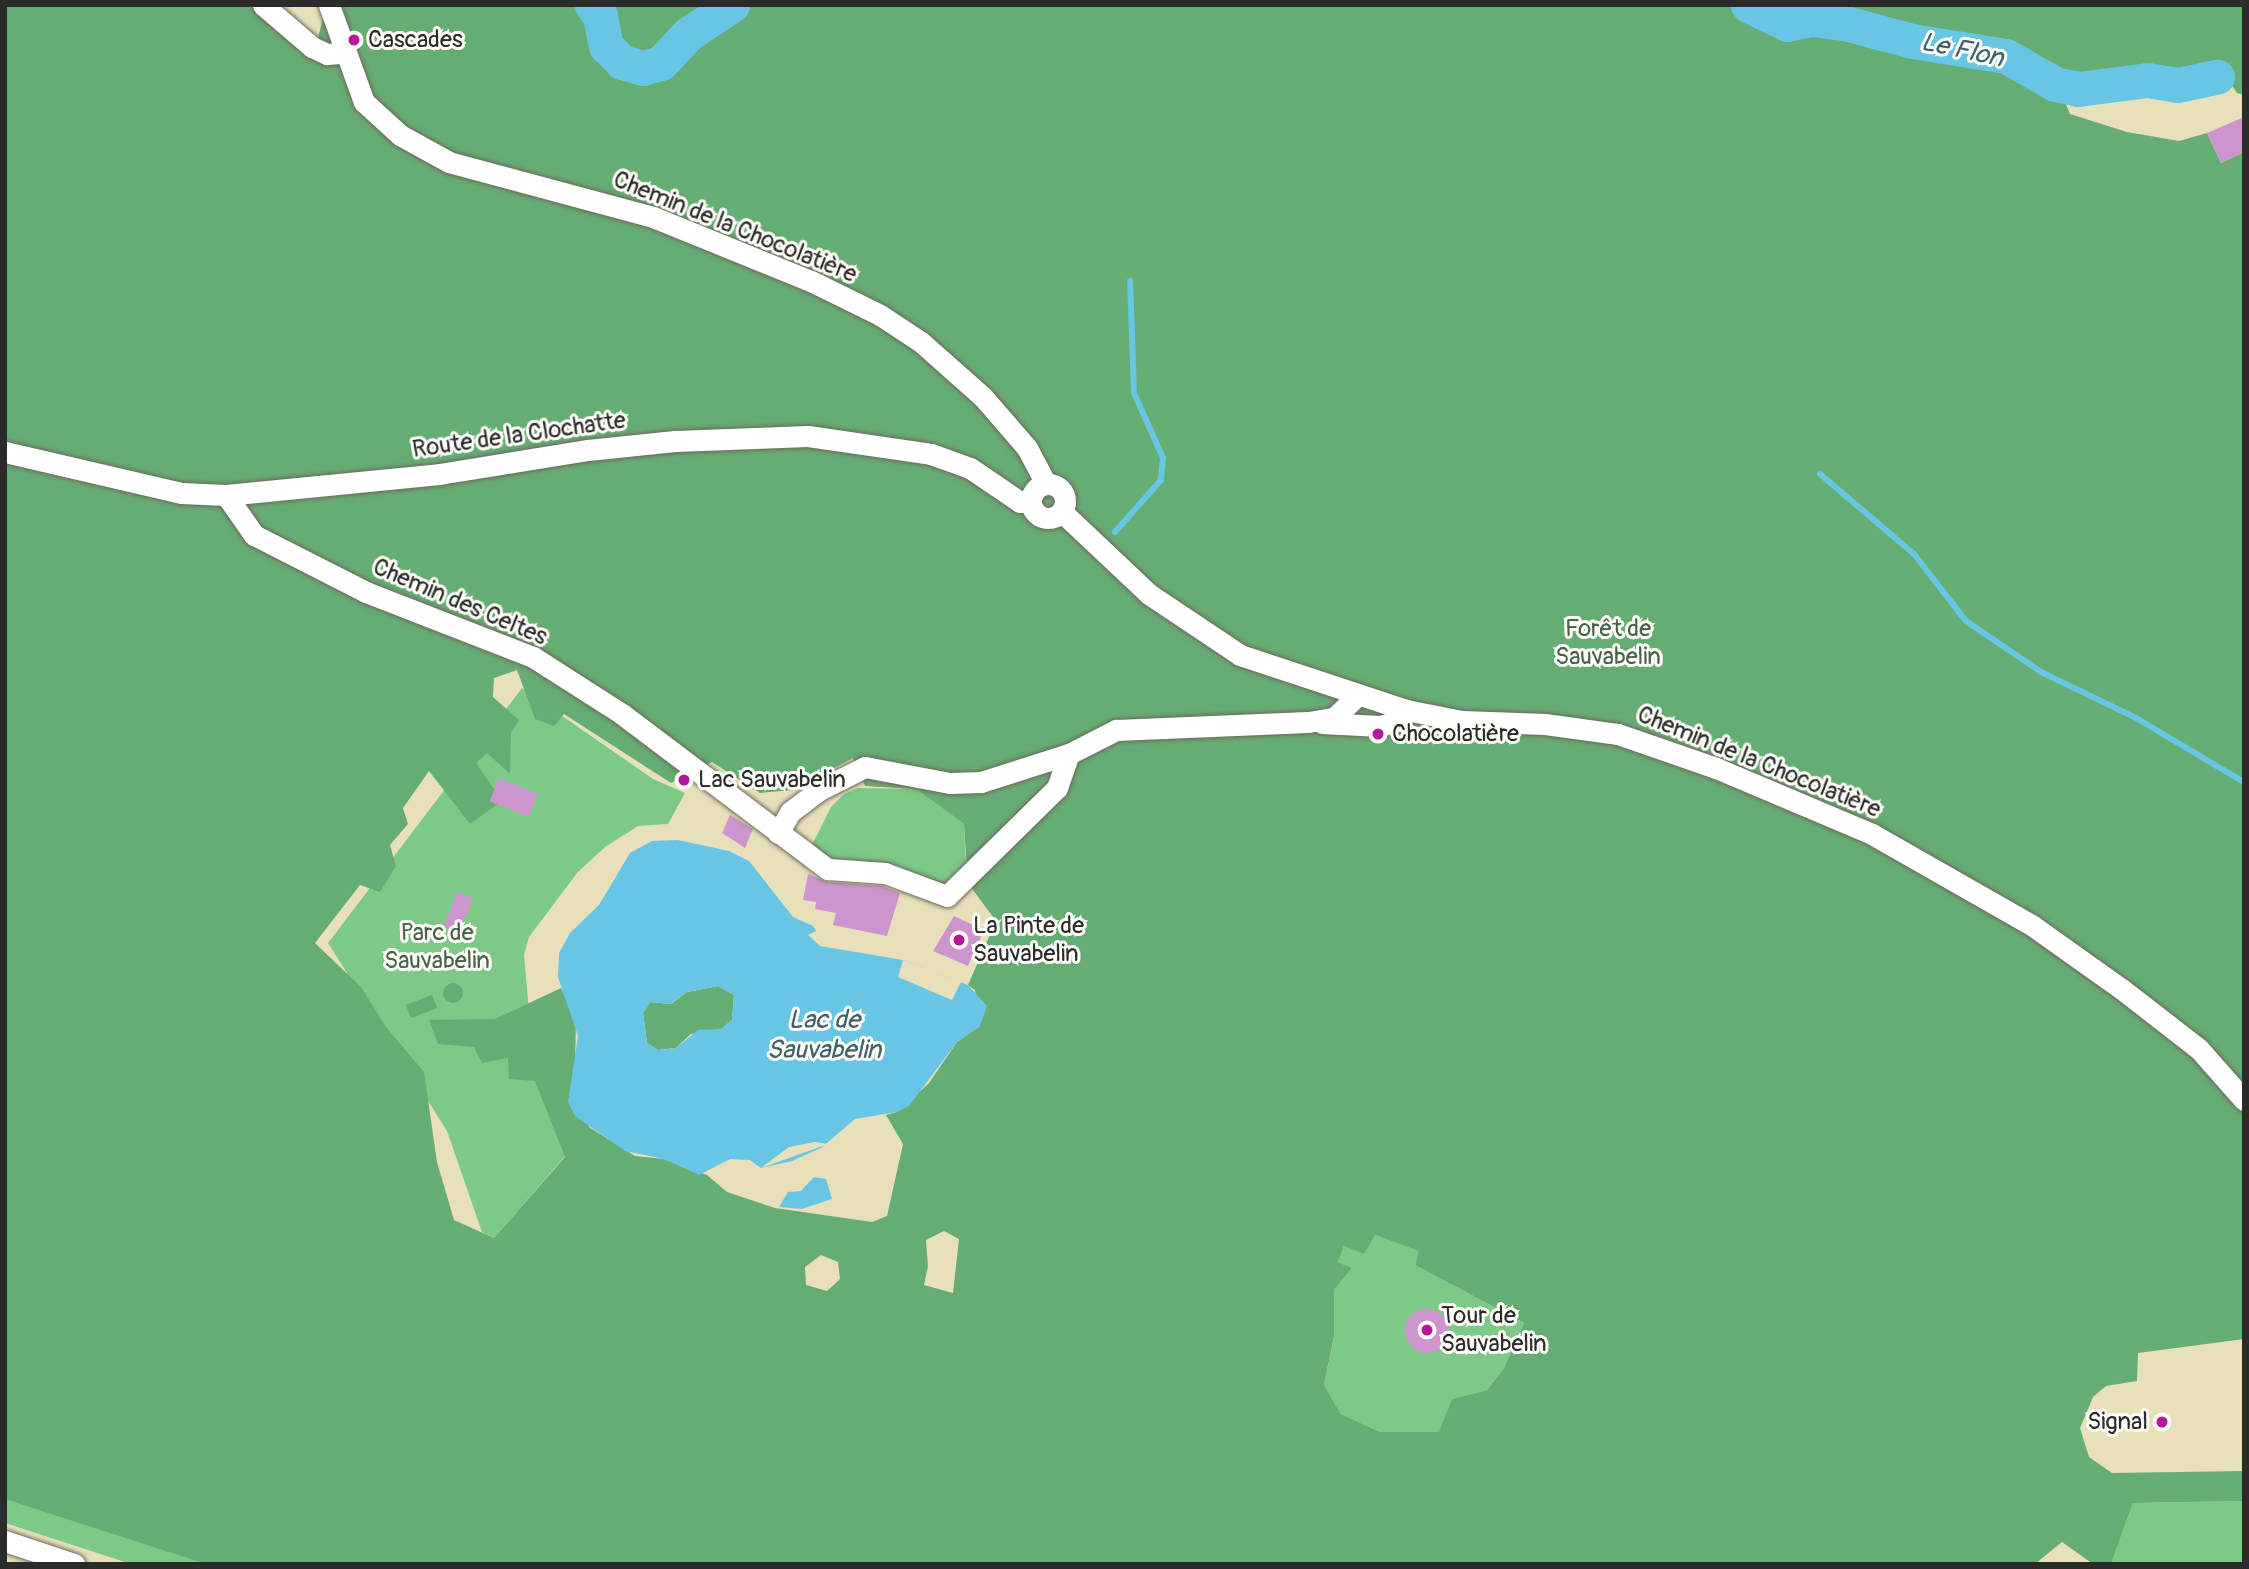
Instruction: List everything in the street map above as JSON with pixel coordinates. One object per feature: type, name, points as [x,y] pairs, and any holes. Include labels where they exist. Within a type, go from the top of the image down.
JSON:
[{"type":"street","points":[[263,5],[312,47],[327,54],[343,53]]},
{"type":"street","name":"Chemin de la Chocolatière","points":[[329,5],[343,53],[364,102],[380,120],[423,150],[449,162],[636,211],[811,281],[880,315],[921,342],[984,397],[1027,448],[1046,483]]},
{"type":"street","name":"Route de la Clochatte","points":[[5,452],[181,493],[226,495],[439,474],[588,450],[808,436],[931,454],[970,468],[1020,502],[1030,502]]},
{"type":"street","points":[[1046,483],[1063,492],[1062,512],[1042,518],[1030,502],[1032,493],[1046,483]]},
{"type":"street","name":"Chemin des Celtes","points":[[226,495],[254,535],[366,592],[533,657],[622,715],[828,869],[885,873],[947,896],[1057,788],[1069,754]]},
{"type":"street","name":"Chemin de la Chocolatière","points":[[1062,512],[1149,594],[1240,655],[1357,696],[1406,710],[1462,721],[1545,724],[1618,734],[1716,768],[1861,829],[2033,926],[2199,1049],[2244,1100]]},
{"type":"street","points":[[778,833],[790,812],[819,790],[865,767],[950,783],[981,782],[1069,754],[1116,730],[1334,718],[1357,696]]},
{"type":"street","points":[[1296,722],[1380,726],[1398,721],[1406,710]]},
{"type":"street","points":[[16,1551],[74,1564]]},
{"type":"green space","name":"Forêt de Sauvabelin","points":[[5,5],[270,5],[318,38],[326,5],[2244,5],[2244,95],[2237,93],[2218,65],[2157,75],[2128,70],[2074,83],[2063,97],[2070,114],[2127,132],[2179,141],[2207,133],[2221,163],[2244,152],[2244,1339],[2138,1353],[2137,1381],[2106,1386],[2093,1397],[2080,1428],[2089,1457],[2112,1473],[2244,1471],[2244,1501],[2133,1503],[2111,1564],[2093,1564],[2062,1542],[2035,1564],[206,1564],[5,1499]],"holes":[[[517,670],[535,719],[554,726],[564,714],[671,783],[712,762],[760,793],[792,790],[853,758],[865,786],[916,789],[964,824],[967,871],[973,890],[996,921],[968,985],[975,990],[980,1026],[957,1042],[929,1083],[897,1112],[886,1115],[903,1144],[887,1216],[872,1222],[775,1208],[727,1192],[707,1175],[664,1159],[635,1156],[589,1127],[575,1067],[576,1020],[561,988],[495,1019],[429,1020],[438,1044],[474,1047],[482,1063],[508,1058],[509,1079],[535,1081],[565,1157],[494,1238],[454,1220],[437,1162],[424,1072],[386,1027],[361,987],[315,943],[360,885],[380,892],[396,866],[390,845],[408,824],[403,808],[429,771],[470,824],[502,801],[476,763],[487,753],[510,774],[511,732],[519,720],[493,697],[494,678]],[[944,1231],[959,1239],[953,1293],[924,1285],[928,1266],[926,1240]],[[1375,1235],[1419,1251],[1415,1265],[1524,1323],[1504,1368],[1487,1390],[1452,1399],[1439,1432],[1380,1432],[1341,1414],[1324,1385],[1334,1336],[1334,1290],[1352,1268],[1338,1262],[1344,1246],[1364,1254]],[[821,1255],[838,1262],[840,1279],[827,1291],[806,1285],[805,1267]]]},
{"type":"green space","name":"Parc de Sauvabelin","points":[[522,688],[653,779],[685,793],[668,824],[638,826],[605,847],[577,873],[529,937],[524,955],[531,1033],[573,1147],[494,1238],[482,1232],[447,1131],[328,943]]},
{"type":"green space","points":[[858,788],[916,789],[964,824],[966,865],[958,880],[938,886],[838,864],[812,845],[831,807],[844,794]]},
{"type":"green space","points":[[453,983],[460,986],[463,993],[460,1000],[453,1003],[446,1000],[443,993],[446,986]]},
{"type":"green space","points":[[718,986],[734,995],[732,1020],[721,1029],[691,1034],[676,1048],[658,1050],[647,1043],[643,1013],[650,1002],[671,1004],[687,992]]},
{"type":"green space","points":[[432,995],[437,1008],[411,1018],[406,1005]]},
{"type":"green space","points":[[1375,1235],[1420,1251],[1415,1265],[1524,1323],[1504,1368],[1487,1390],[1452,1399],[1440,1432],[1380,1432],[1341,1414],[1324,1385],[1334,1337],[1334,1290],[1352,1268],[1338,1262],[1344,1246]]},
{"type":"green space","points":[[5,1499],[207,1562],[131,1564],[5,1523]]},
{"type":"green space","points":[[2244,1501],[2244,1564],[2111,1564],[2133,1503]]},
{"type":"water","name":"Lac de Sauvabelin","points":[[678,840],[729,851],[749,861],[793,917],[813,926],[816,931],[808,935],[820,946],[903,960],[968,985],[987,1006],[980,1026],[957,1042],[909,1106],[897,1112],[855,1119],[821,1148],[792,1161],[761,1168],[750,1160],[730,1159],[699,1175],[664,1159],[625,1151],[575,1116],[568,1102],[578,1036],[558,977],[559,953],[570,933],[599,905],[630,853],[652,841]],"holes":[[[718,986],[734,995],[732,1020],[721,1029],[698,1030],[676,1048],[658,1050],[647,1043],[643,1013],[651,1002],[671,1004],[687,992]]]},
{"type":"water","points":[[814,1177],[826,1179],[832,1199],[802,1209],[779,1207],[788,1192],[801,1191]]},
{"type":"pier","points":[[903,960],[961,982],[952,1000],[898,977]]},
{"type":"pier","points":[[815,1142],[828,1144],[761,1168],[789,1147]]},
{"type":"building","points":[[2244,117],[2244,152],[2221,163],[2207,133]]},
{"type":"building","points":[[499,778],[538,794],[529,817],[490,801]]},
{"type":"building","points":[[730,815],[753,829],[745,848],[722,833]]},
{"type":"building","points":[[808,874],[827,882],[882,886],[900,893],[887,936],[833,925],[836,913],[815,909],[816,902],[803,900]]},
{"type":"building","points":[[457,892],[473,898],[460,933],[444,927]]},
{"type":"building","name":"La Pinte de Sauvabelin","points":[[954,916],[984,930],[968,966],[933,951]]},
{"type":"building","name":"Tour de Sauvabelin","points":[[1427,1309],[1442,1316],[1449,1331],[1442,1346],[1427,1353],[1412,1346],[1405,1331],[1412,1316]]},
{"type":"waterway","name":"Le Flon","points":[[592,5],[600,16],[606,46],[622,62],[643,68],[661,63],[688,34],[732,5]]},
{"type":"waterway","name":"Le Flon","points":[[1748,5],[1787,24],[1811,19],[1845,23],[1912,41],[2006,56],[2055,84],[2078,89],[2147,80],[2178,85],[2217,77]]},
{"type":"waterway","points":[[1115,532],[1161,480],[1163,458],[1134,393],[1130,281]]},
{"type":"waterway","points":[[1820,474],[1914,554],[1966,621],[2041,672],[2136,718],[2244,782]]},
{"type":"place","name":"Cascades","points":[[354,40]]},
{"type":"place","name":"Chocolatière","points":[[1378,734]]},
{"type":"place","name":"Lac Sauvabelin","points":[[684,780]]},
{"type":"place","name":"La Pinte de Sauvabelin","points":[[959,940]]},
{"type":"place","name":"Tour de Sauvabelin","points":[[1427,1330]]},
{"type":"place","name":"Signal","points":[[2162,1422]]}]
